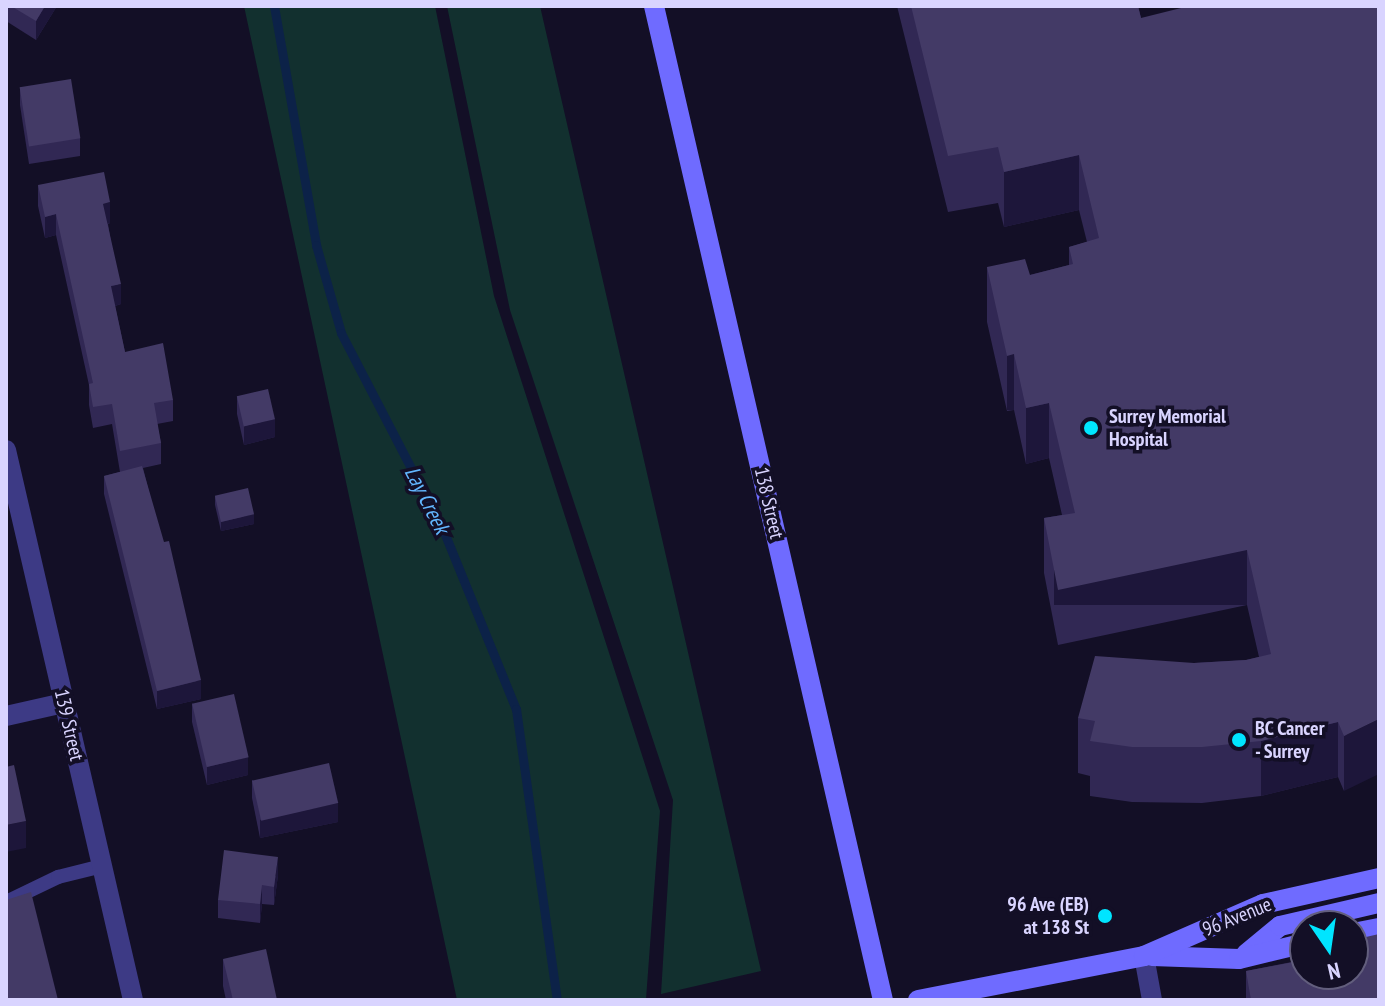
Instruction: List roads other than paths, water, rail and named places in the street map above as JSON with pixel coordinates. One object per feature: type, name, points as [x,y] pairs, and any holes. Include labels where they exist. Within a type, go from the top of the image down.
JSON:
[{"type":"street","name":"138 Street","points":[[654,6],[883,1000]]},
{"type":"street","name":"139 Street","points":[[6,450],[133,1000]]},
{"type":"street","points":[[6,716],[63,703]]},
{"type":"street","name":"96 Avenue","points":[[918,1000],[1144,956],[1263,904],[1379,878]]},
{"type":"street","points":[[1239,959],[1280,926],[1379,903]]},
{"type":"street","name":"96 Avenue","points":[[1144,956],[1239,959],[1289,947]]},
{"type":"street","points":[[1144,956],[1152,1000]]},
{"type":"lane","points":[[6,902],[58,877],[102,866]]},
{"type":"waterway","name":"Lay Creek","points":[[274,6],[316,245],[341,333],[444,532],[516,709],[557,1000]]},
{"type":"place","name":"Surrey Memorial Hospital","points":[[1091,428]]},
{"type":"place","name":"BC Cancer - Surrey","points":[[1239,740]]},
{"type":"place","name":"96 Ave (EB) at 138 St","points":[[1105,916]]}]
